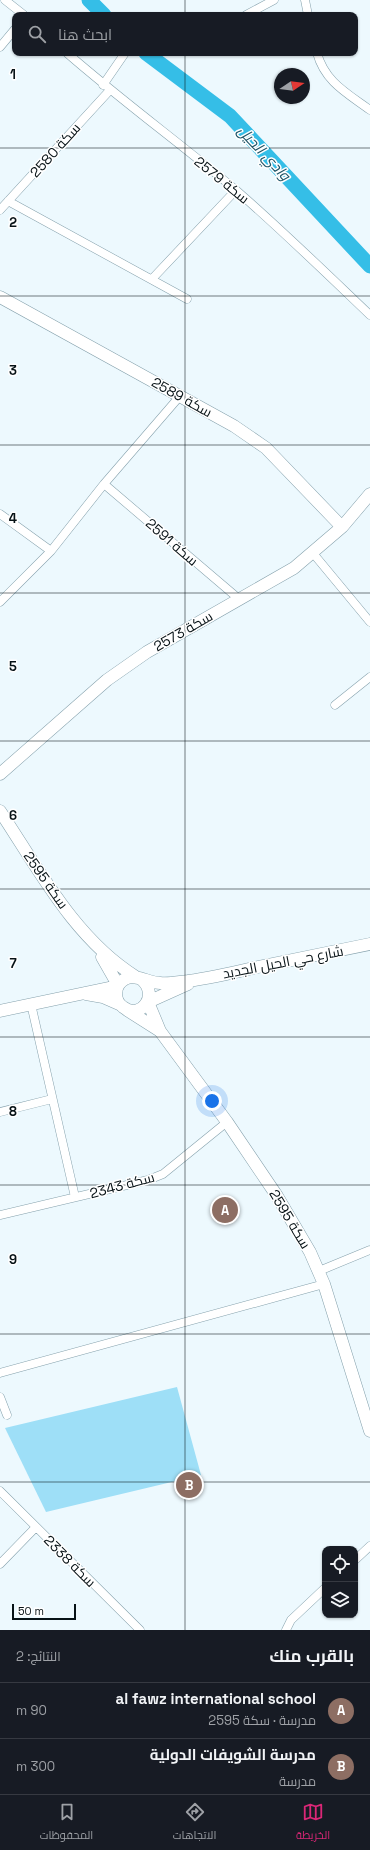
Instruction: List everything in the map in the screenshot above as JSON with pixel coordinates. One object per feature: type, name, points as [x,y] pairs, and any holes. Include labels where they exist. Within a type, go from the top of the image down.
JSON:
[{"type":"street","points":[[5,0],[20,12]]},
{"type":"street","points":[[252,12],[274,0]]},
{"type":"street","points":[[305,0],[307,12]]},
{"type":"street","points":[[0,47],[12,33]]},
{"type":"street","name":"سكة 2579","points":[[71,56],[236,190],[291,239],[370,315]]},
{"type":"street","name":"سكة 2580","points":[[0,210],[107,87],[123,56]]},
{"type":"street","points":[[318,56],[320,65],[327,76],[370,110]]},
{"type":"street","points":[[152,279],[236,190]]},
{"type":"street","points":[[8,201],[187,299]]},
{"type":"street","name":"سكة 2589","points":[[0,297],[234,426],[266,448],[342,527]]},
{"type":"street","points":[[0,602],[51,551],[104,484],[180,396]]},
{"type":"street","name":"سكة 2591","points":[[104,484],[239,599]]},
{"type":"street","name":"سكة 2573","points":[[0,774],[107,680],[147,652],[294,568],[342,527],[370,494]]},
{"type":"street","points":[[0,514],[51,551]]},
{"type":"street","points":[[312,552],[370,622]]},
{"type":"street","points":[[336,705],[370,677]]},
{"type":"street","name":"سكة 2595","points":[[0,811],[57,897],[96,947],[118,986]]},
{"type":"street","name":"شارع حي الحيل الجديد","points":[[138,978],[160,983],[196,980],[370,944]]},
{"type":"street","name":"سكة 2595","points":[[96,947],[113,962],[138,978]]},
{"type":"street","points":[[98,989],[107,981],[109,969]]},
{"type":"street","points":[[0,1011],[98,989],[118,986],[126,979],[138,978],[148,986],[149,991],[148,1002],[141,1009],[132,1011],[96,995],[81,993]]},
{"type":"street","name":"شارع حي الحيل الجديد","points":[[148,1002],[196,980]]},
{"type":"street","points":[[118,986],[116,993],[123,1007]]},
{"type":"street","points":[[154,1016],[157,1004],[166,995]]},
{"type":"street","name":"سكة 2595","points":[[148,1002],[160,1032],[227,1122],[277,1196],[310,1252],[324,1284],[370,1431]]},
{"type":"street","points":[[31,1004],[75,1197]]},
{"type":"street","name":"سكة 2595","points":[[123,1007],[160,1032]]},
{"type":"street","points":[[0,1112],[52,1099]]},
{"type":"street","name":"سكة 2343","points":[[0,1215],[148,1180],[164,1174],[227,1122]]},
{"type":"street","points":[[319,1271],[370,1250]]},
{"type":"street","points":[[0,1373],[324,1284]]},
{"type":"street","points":[[0,1398],[7,1415]]},
{"type":"street","name":"سكة 2338","points":[[0,1491],[140,1630]]},
{"type":"street","points":[[0,1564],[36,1527]]},
{"type":"street","points":[[358,1557],[370,1546]]},
{"type":"street","points":[[286,1630],[291,1620],[322,1591]]},
{"type":"shaded area","points":[[177,1387],[201,1475],[46,1512],[5,1428]]},
{"type":"waterway","name":"وادي الحيل","points":[[89,0],[101,12]]},
{"type":"waterway","name":"وادي الحيل","points":[[150,56],[230,116],[370,266]]},
{"type":"place","name":"al fawz international school","points":[[225,1210]]},
{"type":"place","name":"مدرسة الشويفات الدولية","points":[[189,1485]]}]
